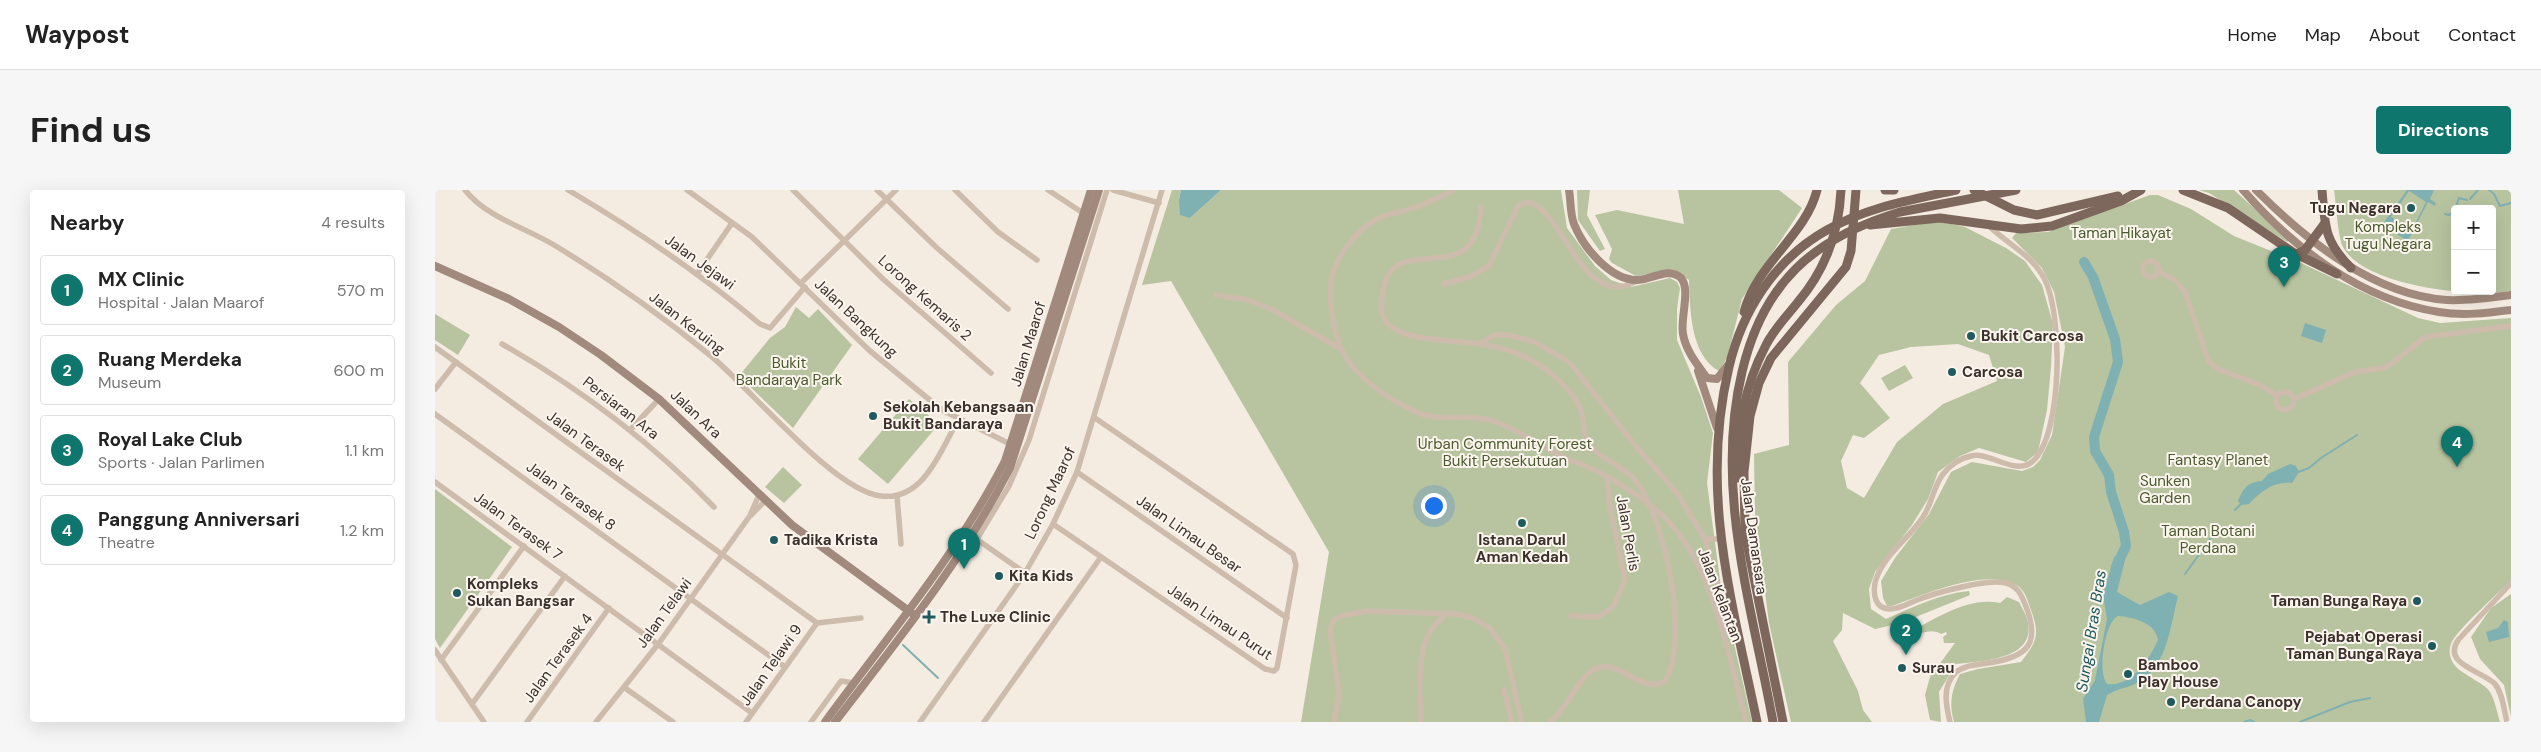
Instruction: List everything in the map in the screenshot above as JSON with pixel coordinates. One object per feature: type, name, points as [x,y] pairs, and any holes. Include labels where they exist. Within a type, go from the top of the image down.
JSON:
[{"type":"main road","points":[[1738,334],[1748,298],[1754,285],[1809,212],[1817,190]]},
{"type":"main road","points":[[1749,597],[1738,484],[1738,448],[1743,404],[1749,384],[1766,345],[1814,281],[1827,258],[1839,219],[1841,190]]},
{"type":"main road","points":[[1783,722],[1745,533],[1745,452],[1750,416],[1759,383],[1771,358],[1846,267],[1851,251],[1856,190]]},
{"type":"main road","points":[[1885,190],[1894,190]]},
{"type":"main road","name":"Jalan Damansara","points":[[1757,722],[1720,539],[1716,484],[1717,428],[1731,358],[1738,334],[1750,308],[1770,278],[1795,253],[1826,230],[1859,214],[1887,205],[1956,190]]},
{"type":"main road","points":[[1974,190],[2014,210],[2037,215],[2143,190]]},
{"type":"main road","points":[[1978,190],[1998,202]]},
{"type":"main road","points":[[1864,226],[1900,212],[1955,200],[2016,190]]},
{"type":"main road","points":[[2073,208],[2123,190]]},
{"type":"main road","points":[[1864,226],[1925,218],[1960,219],[2021,229],[2051,226],[2121,201],[2143,190]]},
{"type":"main road","points":[[2183,190],[2228,208],[2296,254],[2337,274]]},
{"type":"main road","points":[[2322,190],[2325,223],[2333,249],[2351,268]]},
{"type":"main road","points":[[2296,254],[2305,250],[2325,223]]},
{"type":"main road","name":"Jalan Damansara","points":[[1774,722],[1737,534],[1731,483],[1731,444],[1735,399],[1752,336],[1766,306],[1800,264],[1829,242],[1864,226]]},
{"type":"street","name":"Jalan Keruing","points":[[465,190],[487,210],[553,244],[601,274],[679,330],[713,358],[845,481],[864,492],[881,496],[897,496]]},
{"type":"street","name":"Jalan Jejawi","points":[[568,190],[612,216],[697,274],[760,324],[769,328],[803,285]]},
{"type":"street","name":"Jalan Bangkung","points":[[687,190],[752,237],[870,350],[942,410],[958,420],[1015,447]]},
{"type":"street","name":"Lorong Kemaris 2","points":[[793,190],[883,279],[991,373]]},
{"type":"street","points":[[877,190],[937,248],[1008,308]]},
{"type":"street","points":[[803,285],[844,240],[896,190]]},
{"type":"street","points":[[955,190],[998,232],[1037,260]]},
{"type":"street","points":[[1048,190],[1086,215]]},
{"type":"street","name":"Jalan Maarof","points":[[972,535],[992,504],[1015,447],[1086,215],[1091,190]]},
{"type":"street","name":"Jalan Maarof","points":[[1086,215],[1099,190]]},
{"type":"street","name":"Jalan Maarof","points":[[829,721],[913,614],[1009,486],[1029,440],[1107,190]]},
{"type":"street","points":[[1113,190],[1159,203]]},
{"type":"street","name":"Lorong Maarof","points":[[920,722],[1025,572],[1053,524],[1077,472],[1095,418],[1162,190]]},
{"type":"street","points":[[1341,349],[1333,319],[1331,286],[1333,271],[1343,253],[1359,232],[1376,219],[1415,208],[1454,190]]},
{"type":"street","name":"Jalan Damansara","points":[[1569,190],[1574,223],[1591,251],[1617,274],[1639,280],[1667,274],[1682,279],[1685,289],[1682,329],[1685,342],[1693,359],[1717,428]]},
{"type":"street","points":[[2243,190],[2258,208],[2305,250],[2337,274],[2379,294],[2439,312],[2478,314],[2511,310]]},
{"type":"street","points":[[2256,190],[2313,239],[2351,268],[2392,287],[2445,300],[2478,300],[2511,295]]},
{"type":"street","points":[[2258,208],[2266,200]]},
{"type":"street","points":[[1444,284],[1469,277],[1489,266],[1518,206],[1528,202],[1543,209],[1569,249],[1589,274],[1602,282],[1613,285],[1623,286],[1639,280]]},
{"type":"street","points":[[1481,208],[1480,225],[1474,242],[1464,251],[1440,258],[1407,261],[1395,267],[1387,275],[1381,298],[1383,316],[1391,327],[1422,338],[1481,343],[1516,353],[1538,364],[1560,382],[1579,406],[1588,443],[1600,456],[1630,474],[1645,492],[1661,528],[1673,592],[1674,655],[1668,675],[1663,682],[1648,685],[1615,669],[1595,669],[1588,674],[1564,709],[1549,722]]},
{"type":"street","points":[[697,274],[732,223]]},
{"type":"street","points":[[1950,722],[1947,708],[1947,687],[1957,672],[1970,666],[2009,658],[2025,651],[2032,643],[2033,629],[2025,602],[2018,589],[2004,582],[1981,583],[1944,591],[1892,609],[1883,608],[1876,602],[1874,595],[1879,574],[1922,520],[1941,476],[1949,467],[1969,456],[1977,454],[2021,466],[2029,464],[2040,452],[2049,435],[2057,365],[2055,310],[2044,277],[2035,265],[1988,225]]},
{"type":"street","points":[[2000,227],[2001,238]]},
{"type":"street","name":"Jalan Ara","points":[[435,266],[509,299],[559,327],[659,398],[765,501],[809,538],[913,614]]},
{"type":"street","points":[[2158,271],[2175,280],[2185,292],[2209,362],[2219,370],[2261,385],[2278,396]]},
{"type":"street","name":"Jalan Kelantan","points":[[1216,295],[1248,300],[1271,309],[1341,349],[1349,362],[1361,375],[1417,412],[1432,417],[1458,416],[1491,420],[1524,434],[1574,463],[1607,476],[1662,515],[1686,542],[1722,628],[1746,722]]},
{"type":"street","points":[[2294,399],[2355,372],[2383,368],[2391,364],[2425,337],[2511,326]]},
{"type":"street","points":[[1481,343],[1495,335],[1508,334],[1535,342],[1570,363],[1639,450],[1677,493],[1705,539],[1723,608],[1722,628]]},
{"type":"street","name":"Persiaran Ara","points":[[502,344],[568,384],[631,429],[714,507]]},
{"type":"street","name":"Jalan Terasek","points":[[435,347],[722,555]]},
{"type":"street","name":"Jalan Damansara","points":[[1693,359],[1707,378],[1717,379],[1731,358]]},
{"type":"street","points":[[435,389],[456,362]]},
{"type":"street","points":[[2285,392],[2294,399],[2293,406],[2284,410],[2276,404],[2278,396],[2285,392]]},
{"type":"street","name":"Persiaran Ara","points":[[631,429],[659,398]]},
{"type":"street","name":"Jalan Terasek 8","points":[[435,414],[785,667]]},
{"type":"street","name":"Jalan Limau Purut","points":[[1053,524],[1265,669],[1274,671],[1279,663],[1296,565],[1293,554],[1095,418]]},
{"type":"street","points":[[901,544],[897,496],[908,492],[925,477],[958,420]]},
{"type":"street","name":"Jalan Limau Besar","points":[[1077,472],[1287,618]]},
{"type":"street","name":"Jalan Perlis","points":[[1571,616],[1598,616],[1614,606],[1625,579],[1609,502],[1607,476]]},
{"type":"street","name":"Jalan Terasek 7","points":[[435,482],[659,644],[752,714]]},
{"type":"street","name":"Jalan Telawi","points":[[749,517],[759,495]]},
{"type":"street","name":"Jalan Telawi","points":[[597,722],[615,696],[625,688],[659,644],[749,517],[765,501]]},
{"type":"street","points":[[972,535],[1025,572]]},
{"type":"street","points":[[1705,539],[1720,539]]},
{"type":"street","points":[[441,660],[524,546]]},
{"type":"street","name":"Jalan Telawi 9","points":[[722,555],[817,623],[861,618]]},
{"type":"street","points":[[984,722],[1101,557]]},
{"type":"street","points":[[473,704],[565,576]]},
{"type":"street","points":[[2507,722],[2498,688],[2491,680],[2463,666],[2456,657],[2454,648],[2459,639],[2511,583]]},
{"type":"street","name":"Jalan Terasek 4","points":[[527,722],[609,608]]},
{"type":"street","points":[[1334,722],[1339,694],[1330,640],[1330,629],[1334,620],[1345,614],[1367,611],[1457,614],[1473,618],[1491,628],[1499,637],[1505,649],[1522,722]]},
{"type":"street","name":"Jalan Maarof","points":[[829,721],[854,682],[913,614]]},
{"type":"street","points":[[1421,722],[1423,654],[1428,636],[1435,624],[1447,614]]},
{"type":"street","name":"Jalan Telawi 9","points":[[746,722],[817,623]]},
{"type":"street","points":[[435,650],[484,722]]},
{"type":"street","points":[[811,722],[841,681],[854,682]]},
{"type":"street","points":[[625,688],[673,722]]},
{"type":"street","points":[[1504,690],[1512,722]]},
{"type":"street","points":[[822,706],[829,721]]},
{"type":"green space","name":"Urban Community Forest Bukit Persekutuan","points":[[1172,190],[1181,190],[1179,200],[1190,218],[1221,190],[1561,190],[1567,228],[1595,266],[1611,280],[1631,287],[1670,278],[1677,282],[1680,288],[1677,309],[1677,340],[1701,397],[1713,433],[1707,483],[1721,587],[1752,722],[1301,722],[1329,552],[1171,281],[1142,285]]},
{"type":"green space","points":[[1577,190],[1590,190],[1587,215],[1605,249],[1600,251],[1578,220]]},
{"type":"green space","points":[[1678,190],[1779,190],[1802,208],[1742,299],[1727,358],[1719,371],[1709,364],[1697,343],[1691,317],[1689,280],[1674,270],[1636,276],[1612,263],[1609,259],[1612,249],[1595,215],[1617,210],[1684,224]]},
{"type":"green space","points":[[2199,190],[2234,190],[2289,240],[2287,242],[2209,193]]},
{"type":"green space","name":"Kompleks Tugu Negara","points":[[2334,190],[2511,190],[2511,291],[2496,293],[2496,205],[2451,205],[2451,291],[2395,280],[2372,271],[2355,260],[2343,247],[2338,228]]},
{"type":"green space","name":"Taman Botani Perdana","points":[[2150,195],[2158,195],[2191,209],[2234,236],[2301,263],[2418,318],[2440,323],[2511,318],[2511,580],[2461,630],[2450,648],[2451,659],[2458,669],[2484,686],[2491,694],[2500,722],[1954,722],[1952,698],[1960,674],[2021,662],[2031,649],[2036,632],[2025,594],[2018,586],[2005,581],[1990,579],[1955,584],[1892,606],[1887,606],[1883,598],[1881,581],[1895,558],[1929,514],[1951,472],[1972,462],[2022,471],[2033,467],[2040,460],[2052,435],[2065,347],[2054,292],[2042,268],[2012,238],[2016,233],[2048,232]]},
{"type":"green space","points":[[1938,221],[1965,227],[2006,248],[2025,261],[2042,285],[2053,324],[2047,410],[2038,452],[2026,462],[1979,448],[1960,456],[1938,472],[1928,499],[1912,525],[1875,572],[1869,589],[1871,609],[1886,619],[1947,595],[1969,591],[1970,595],[1901,623],[1875,629],[1843,613],[1842,630],[1833,641],[1858,691],[1863,710],[1872,722],[1791,722],[1769,623],[1755,514],[1754,454],[1789,445],[1788,362],[1836,305],[1865,281],[1891,229]],"holes":[[[1958,344],[1989,355],[1997,381],[1943,404],[1897,442],[1864,498],[1847,488],[1841,461],[1853,435],[1864,438],[1890,418],[1860,383],[1879,355],[1911,347]]]},
{"type":"green space","name":"Bukit Bandaraya Park","points":[[796,307],[809,318],[818,309],[852,345],[793,428],[739,376],[770,338],[785,327]]},
{"type":"green space","points":[[435,314],[470,335],[458,355],[435,340]]},
{"type":"green space","points":[[1905,365],[1913,378],[1889,391],[1881,378]]},
{"type":"green space","points":[[909,399],[939,424],[888,484],[858,459]]},
{"type":"green space","points":[[783,467],[802,485],[784,503],[765,487]]},
{"type":"green space","name":"Kompleks Sukan Bangsar","points":[[435,489],[512,547],[440,648],[435,639]]},
{"type":"green space","points":[[2511,594],[2511,717],[2504,685],[2480,659],[2471,637],[2491,608]]},
{"type":"green space","points":[[2007,597],[2019,602],[2027,618],[2028,635],[2023,645],[2004,656],[1979,662],[1956,664],[1939,692],[1941,722],[1930,720],[1925,695],[1930,677],[1955,643],[1944,643],[1943,637],[1947,634],[1946,632],[1941,634],[1931,631],[1913,635],[1911,631],[1965,605],[1988,602],[2000,603]]},
{"type":"water","points":[[1181,190],[1221,190],[1190,218],[1180,215],[1179,200]]},
{"type":"water","points":[[2407,190],[2434,190],[2430,199],[2436,203],[2435,206],[2428,202],[2408,241],[2382,225]],"holes":[[[2409,191],[2426,202],[2412,230],[2391,217]]]},
{"type":"water","points":[[2305,323],[2326,330],[2322,343],[2301,336]]},
{"type":"water","points":[[2290,464],[2296,466],[2299,472],[2292,483],[2274,485],[2263,491],[2249,504],[2241,505],[2238,501],[2246,487],[2262,481],[2268,474]]},
{"type":"water","points":[[2120,555],[2125,560],[2117,592],[2140,605],[2169,592],[2178,596],[2170,631],[2162,655],[2156,665],[2149,674],[2136,683],[2107,695],[2099,722],[2086,722],[2083,699],[2095,680],[2107,619],[2103,595],[2114,557]],"holes":[[[2118,616],[2148,625],[2153,629],[2158,640],[2150,656],[2139,671],[2124,681],[2116,684],[2107,684],[2103,669],[2106,637],[2113,620]]]},
{"type":"water","points":[[2504,620],[2508,622],[2509,637],[2489,642],[2486,632],[2498,628]]},
{"type":"waterway","points":[[2470,199],[2478,190]]},
{"type":"waterway","points":[[2489,190],[2494,194],[2500,206],[2511,203]]},
{"type":"waterway","points":[[2456,205],[2459,198],[2467,200]]},
{"type":"waterway","points":[[2445,214],[2451,213]]},
{"type":"waterway","name":"Sungai Bras Bras","points":[[2084,262],[2093,277],[2115,339],[2118,362],[2094,437],[2095,451],[2109,475],[2111,492],[2124,532],[2126,546],[2116,567]]},
{"type":"waterway","points":[[2298,472],[2309,468],[2357,435]]},
{"type":"waterway","points":[[2235,510],[2241,504]]},
{"type":"waterway","points":[[2185,574],[2213,535]]},
{"type":"waterway","points":[[903,645],[938,678]]},
{"type":"waterway","points":[[2300,722],[2350,702],[2370,698]]},
{"type":"waterway","points":[[2244,722],[2250,720],[2254,722]]},
{"type":"place","name":"Tugu Negara","points":[[2411,208]]},
{"type":"place","name":"Royal Lake Club","points":[[2284,287]]},
{"type":"place","name":"Bukit Carcosa","points":[[1971,336]]},
{"type":"place","name":"Carcosa","points":[[1952,372]]},
{"type":"place","name":"Sekolah Kebangsaan Bukit Bandaraya","points":[[873,416]]},
{"type":"place","name":"Panggung Anniversari","points":[[2457,467]]},
{"type":"place","name":"Istana Darul Aman Kedah","points":[[1522,523]]},
{"type":"place","name":"Tadika Krista","points":[[774,540]]},
{"type":"place","name":"MX Clinic","points":[[964,569]]},
{"type":"place","name":"Kita Kids","points":[[999,576]]},
{"type":"place","name":"Kompleks Sukan Bangsar","points":[[457,593]]},
{"type":"place","name":"Taman Bunga Raya","points":[[2417,601]]},
{"type":"place","name":"The Luxe Clinic","points":[[929,617]]},
{"type":"place","name":"Pejabat Operasi Taman Bunga Raya","points":[[2432,646]]},
{"type":"place","name":"Ruang Merdeka","points":[[1906,655]]},
{"type":"place","name":"Surau","points":[[1902,668]]},
{"type":"place","name":"Bamboo Play House","points":[[2128,674]]},
{"type":"place","name":"Perdana Canopy","points":[[2171,702]]},
{"type":"park label","name":"Taman Hikayat","points":[[2121,233]]},
{"type":"park label","name":"Fantasy Planet","points":[[2218,460]]},
{"type":"park label","name":"Sunken Garden","points":[[2165,490]]}]
